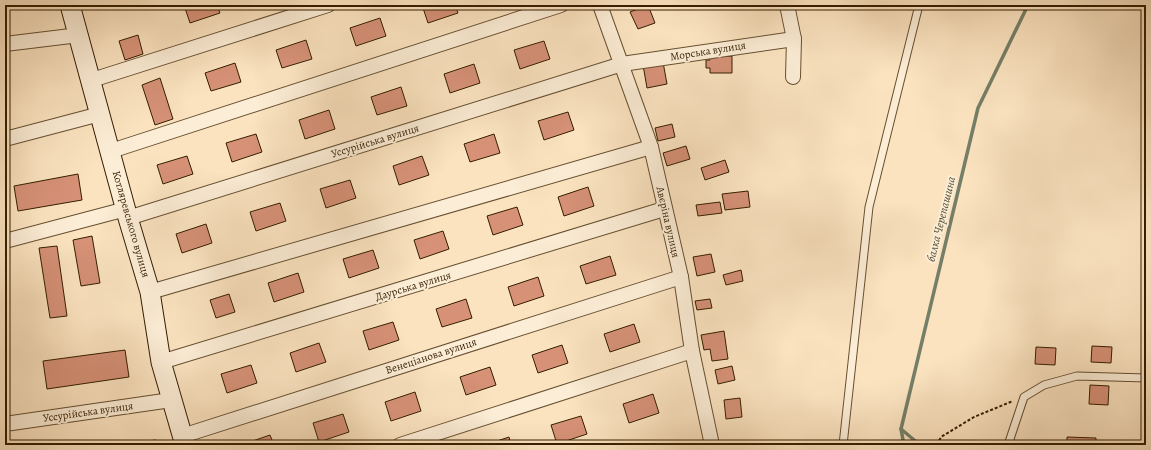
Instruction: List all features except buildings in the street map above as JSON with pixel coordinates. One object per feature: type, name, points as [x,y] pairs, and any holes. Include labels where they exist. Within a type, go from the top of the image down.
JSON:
[{"type":"street","points":[[92,80],[328,5]]},
{"type":"street","points":[[111,151],[561,5]]},
{"type":"street","name":"Авєріна вулиця","points":[[600,5],[651,147],[664,210],[681,277],[692,351],[712,445]]},
{"type":"street","points":[[787,5],[794,38],[793,77]]},
{"type":"street","name":"Котляревського вулиця","points":[[74,6],[79,35],[150,292],[161,362],[184,440]]},
{"type":"street","points":[[5,44],[79,35]]},
{"type":"street","name":"Морська вулиця","points":[[622,64],[794,38]]},
{"type":"street","name":"Уссурійська вулиця","points":[[5,242],[127,213],[622,64]]},
{"type":"street","points":[[5,139],[100,114]]},
{"type":"street","points":[[150,292],[651,147]]},
{"type":"street","name":"Даурська вулиця","points":[[161,362],[664,210]]},
{"type":"street","name":"Венеціанова вулиця","points":[[184,440],[681,277]]},
{"type":"street","points":[[400,445],[692,351]]},
{"type":"street","name":"Уссурійська вулиця","points":[[5,424],[171,400]]},
{"type":"lane","points":[[843,445],[869,207],[919,5]]},
{"type":"lane","points":[[1008,445],[1024,397],[1044,385],[1077,376],[1146,378]]},
{"type":"path","points":[[937,445],[942,437],[974,417],[1024,397]]},
{"type":"waterway","name":"балка Черепашина","points":[[904,445],[901,429],[978,108],[1028,5]]},
{"type":"waterway","points":[[901,429],[920,445]]}]
